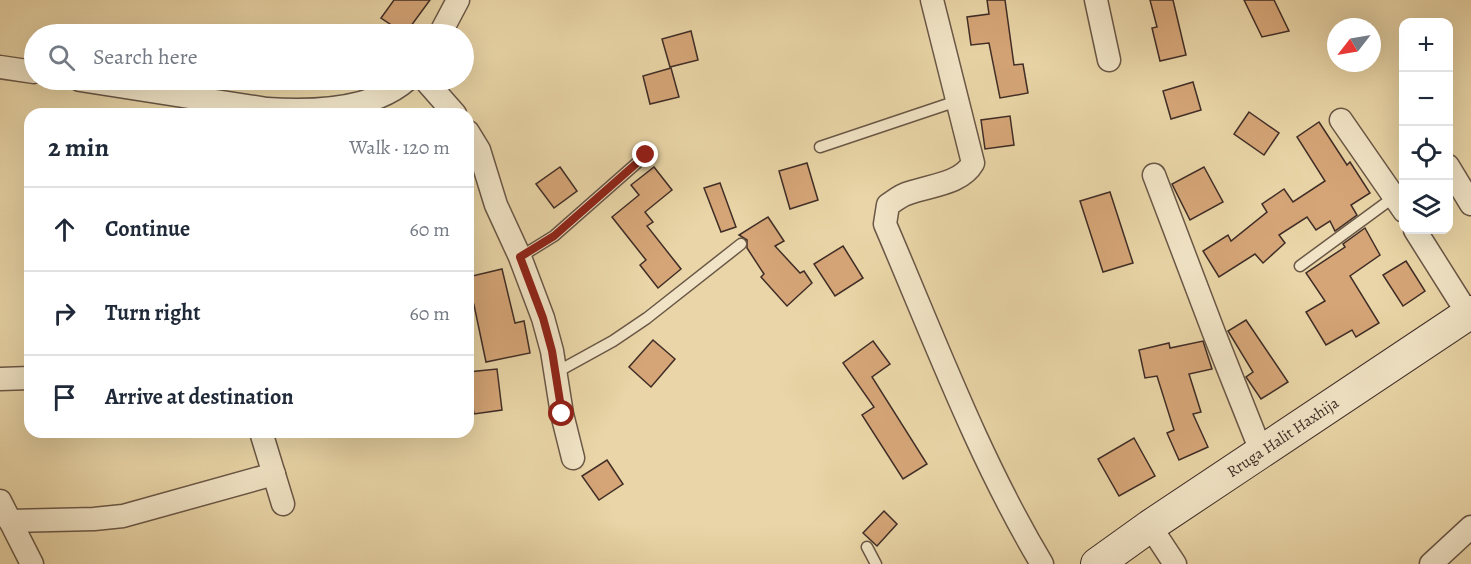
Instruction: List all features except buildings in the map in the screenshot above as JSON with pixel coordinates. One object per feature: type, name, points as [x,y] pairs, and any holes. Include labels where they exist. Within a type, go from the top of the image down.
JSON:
[{"type":"street","points":[[445,24],[458,0]]},
{"type":"street","points":[[932,0],[973,163],[967,173],[958,178],[905,194],[888,205],[885,224],[976,434],[1042,564]]},
{"type":"street","points":[[1095,0],[1109,60]]},
{"type":"street","points":[[0,67],[24,71]]},
{"type":"street","points":[[138,90],[244,108]]},
{"type":"street","points":[[325,108],[356,104],[378,98],[391,90]]},
{"type":"street","points":[[434,90],[450,108]]},
{"type":"street","points":[[1341,120],[1399,204]]},
{"type":"street","points":[[474,142],[479,150],[496,205],[520,257],[543,318],[552,351],[573,459]]},
{"type":"street","points":[[1453,173],[1471,204]]},
{"type":"street","points":[[1154,175],[1261,451]]},
{"type":"street","points":[[1418,234],[1469,313]]},
{"type":"street","name":"Rruga Halit Haxhija","points":[[1097,564],[1261,451],[1469,313]]},
{"type":"street","points":[[0,379],[24,378]]},
{"type":"street","points":[[263,438],[283,504]]},
{"type":"street","points":[[5,511],[94,519],[123,516],[274,474]]},
{"type":"street","points":[[5,511],[32,564]]},
{"type":"street","points":[[1150,526],[1175,564]]},
{"type":"street","points":[[1431,564],[1471,527]]},
{"type":"lane","points":[[820,147],[957,101]]},
{"type":"lane","points":[[520,257],[554,236],[646,155]]},
{"type":"lane","points":[[1300,266],[1399,204]]},
{"type":"lane","points":[[555,373],[613,341],[647,318],[741,244]]},
{"type":"lane","points":[[867,547],[876,564]]},
{"type":"route","points":[[562,414],[552,351],[543,318],[520,257],[554,236],[646,155]]}]
